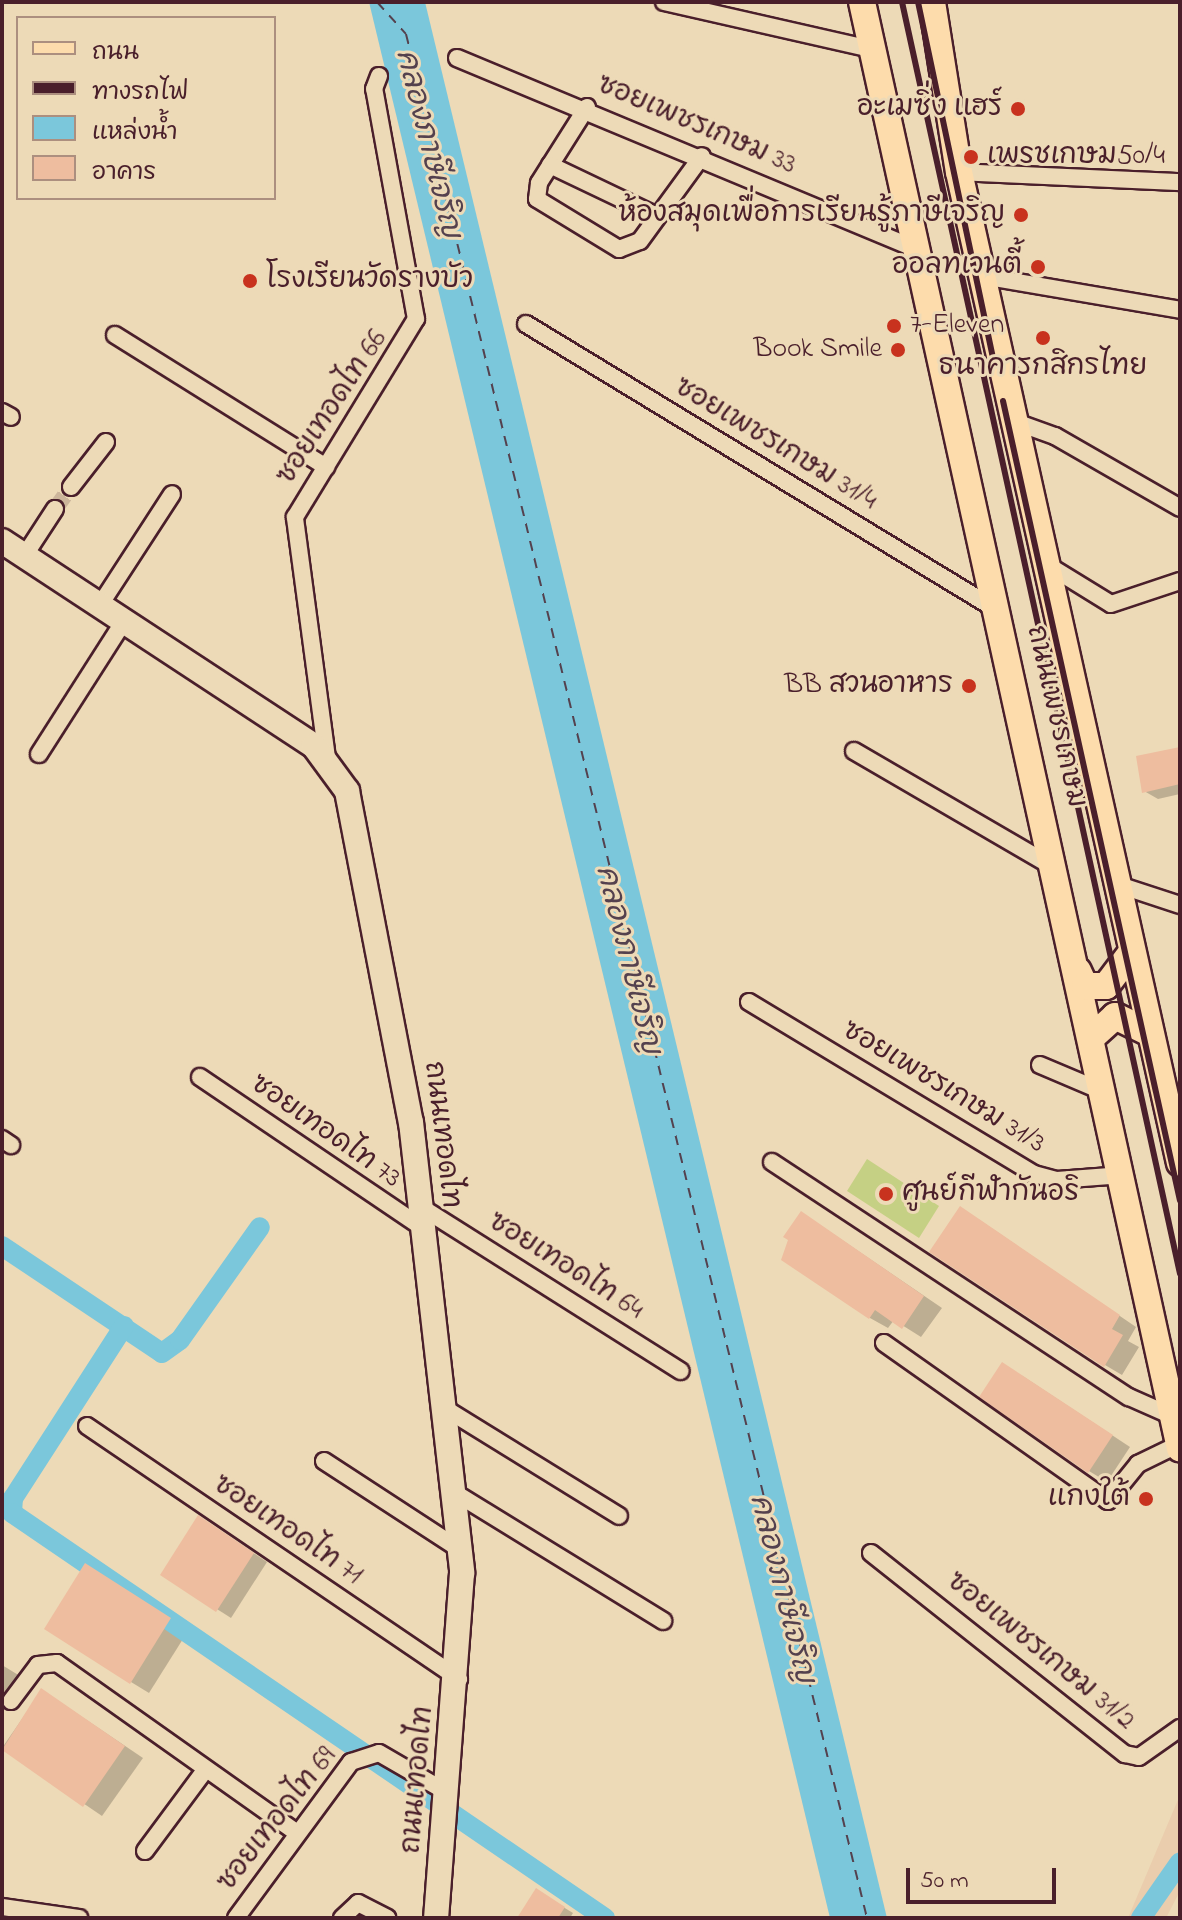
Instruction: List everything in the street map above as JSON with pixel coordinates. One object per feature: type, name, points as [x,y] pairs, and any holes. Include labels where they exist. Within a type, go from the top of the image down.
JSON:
[{"type":"main road","name":"ถนนเพชรเกษม","points":[[862,2],[912,247],[1057,869],[1180,1446]]},
{"type":"main road","name":"ถนนเพชรเกษม","points":[[932,2],[959,172],[1148,1032],[1180,1163]]},
{"type":"main road","name":"ถนนเทอดไท","points":[[2,541],[327,758],[347,791],[374,908],[422,1218],[459,1549],[459,1679],[436,1918]]},
{"type":"main road","points":[[1077,968],[1081,981],[1097,989],[1116,977],[1131,953]]},
{"type":"main road","points":[[1092,1037],[1115,1016],[1148,1032]]},
{"type":"street","points":[[664,2],[871,49]]},
{"type":"street","name":"ซอยเพชรเกษม 33","points":[[457,58],[587,107],[912,247]]},
{"type":"street","name":"ซอยเทอดไท 66","points":[[327,758],[294,531],[301,502],[326,467],[416,319],[376,82]]},
{"type":"street","points":[[587,107],[537,190],[541,207],[619,249],[634,247],[702,156]]},
{"type":"street","points":[[550,165],[657,216]]},
{"type":"street","points":[[959,172],[1180,182]]},
{"type":"street","points":[[982,276],[1180,310]]},
{"type":"street","name":"ซอยเพชรเกษม 31/4","points":[[526,324],[997,610]]},
{"type":"street","points":[[115,335],[326,467]]},
{"type":"street","points":[[1013,421],[1055,436],[1180,508]]},
{"type":"street","points":[[71,487],[106,442]]},
{"type":"street","points":[[100,605],[172,494]]},
{"type":"street","points":[[25,555],[55,509]]},
{"type":"street","points":[[1045,563],[1111,604],[1180,581]]},
{"type":"street","points":[[39,754],[124,621]]},
{"type":"street","points":[[854,751],[1057,869]]},
{"type":"street","points":[[1116,884],[1180,905]]},
{"type":"street","name":"ซอยเพชรเกษม 31/3","points":[[749,1002],[1034,1174],[1057,1180],[1123,1175]]},
{"type":"street","points":[[1040,1065],[1104,1092]]},
{"type":"street","name":"ซอยเทอดไท 73","points":[[200,1077],[422,1218]]},
{"type":"street","points":[[772,1162],[1129,1397],[1172,1416]]},
{"type":"street","name":"ซอยเทอดไท 64","points":[[422,1218],[680,1371]]},
{"type":"street","points":[[884,1343],[1108,1501],[1138,1464],[1180,1446]]},
{"type":"street","points":[[441,1406],[619,1516]]},
{"type":"street","name":"ซอยเทอดไท 71","points":[[87,1426],[459,1679]]},
{"type":"street","points":[[324,1461],[459,1549]]},
{"type":"street","points":[[452,1491],[663,1621]]},
{"type":"street","name":"ซอยเพชรเกษม 31/2","points":[[871,1553],[1125,1754],[1139,1757],[1180,1728]]},
{"type":"street","points":[[11,1701],[38,1665],[57,1663],[297,1833]]},
{"type":"street","name":"ซอยเทอดไท 69","points":[[236,1918],[343,1769],[365,1755],[389,1757],[448,1794]]},
{"type":"street","points":[[145,1851],[206,1769]]},
{"type":"street","points":[[342,1918],[358,1903],[387,1918]]},
{"type":"street","points":[[2,1907],[79,1918]]},
{"type":"shaded area","points":[[1180,1795],[1180,1891],[1166,1918],[1128,1918]]},
{"type":"green space","points":[[867,1159],[939,1206],[919,1238],[847,1191]]},
{"type":"water","name":"คลองภาษีเจริญ","points":[[369,2],[425,2],[887,1918],[830,1918]]},
{"type":"building","points":[[1180,747],[1180,784],[1142,793],[1136,756]]},
{"type":"building","points":[[960,1206],[1120,1315],[1112,1329],[1123,1335],[1104,1367],[929,1252]]},
{"type":"building","points":[[801,1211],[924,1296],[902,1329],[875,1310],[869,1319],[781,1260],[788,1240],[783,1237]]},
{"type":"building","points":[[1002,1362],[1113,1435],[1088,1473],[979,1397]]},
{"type":"building","points":[[198,1515],[254,1553],[216,1612],[160,1575]]},
{"type":"building","points":[[85,1563],[171,1618],[130,1684],[44,1629]]},
{"type":"building","points":[[41,1688],[125,1746],[83,1807],[2,1750]]},
{"type":"building","points":[[536,1888],[565,1907],[558,1918],[517,1918]]},
{"type":"waterway","points":[[2,1246],[162,1353],[180,1340],[260,1227]]},
{"type":"waterway","points":[[124,1326],[13,1498],[12,1513],[605,1918]]},
{"type":"waterway","points":[[1141,1918],[1180,1862]]},
{"type":"ferry route","points":[[377,2],[406,34],[867,1918]]},
{"type":"tunnel","points":[[55,509],[71,487]]},
{"type":"railway","points":[[902,2],[1180,1274]]},
{"type":"railway","points":[[918,2],[992,354]]},
{"type":"railway","points":[[1003,401],[1180,1201]]},
{"type":"place","name":"อะเมซิ่ง แฮร์","points":[[1018,109]]},
{"type":"place","name":"เพรชเกษม50/4","points":[[971,157]]},
{"type":"place","name":"ห้องสมุดเพื่อการเรียนรู้ภาษีเจริญ","points":[[1021,215]]},
{"type":"place","name":"ออลทเวนตี้","points":[[1038,267]]},
{"type":"place","name":"โรงเรียนวัดรางบัว","points":[[250,281]]},
{"type":"place","name":"7-Eleven","points":[[894,326]]},
{"type":"place","name":"ธนาคารกสิกรไทย","points":[[1043,338]]},
{"type":"place","name":"Book Smile","points":[[898,350]]},
{"type":"place","name":"BB สวนอาหาร","points":[[969,686]]},
{"type":"place","name":"ศูนย์กีฬากันอริ","points":[[886,1194]]},
{"type":"place","name":"แกงใต้","points":[[1146,1499]]}]
